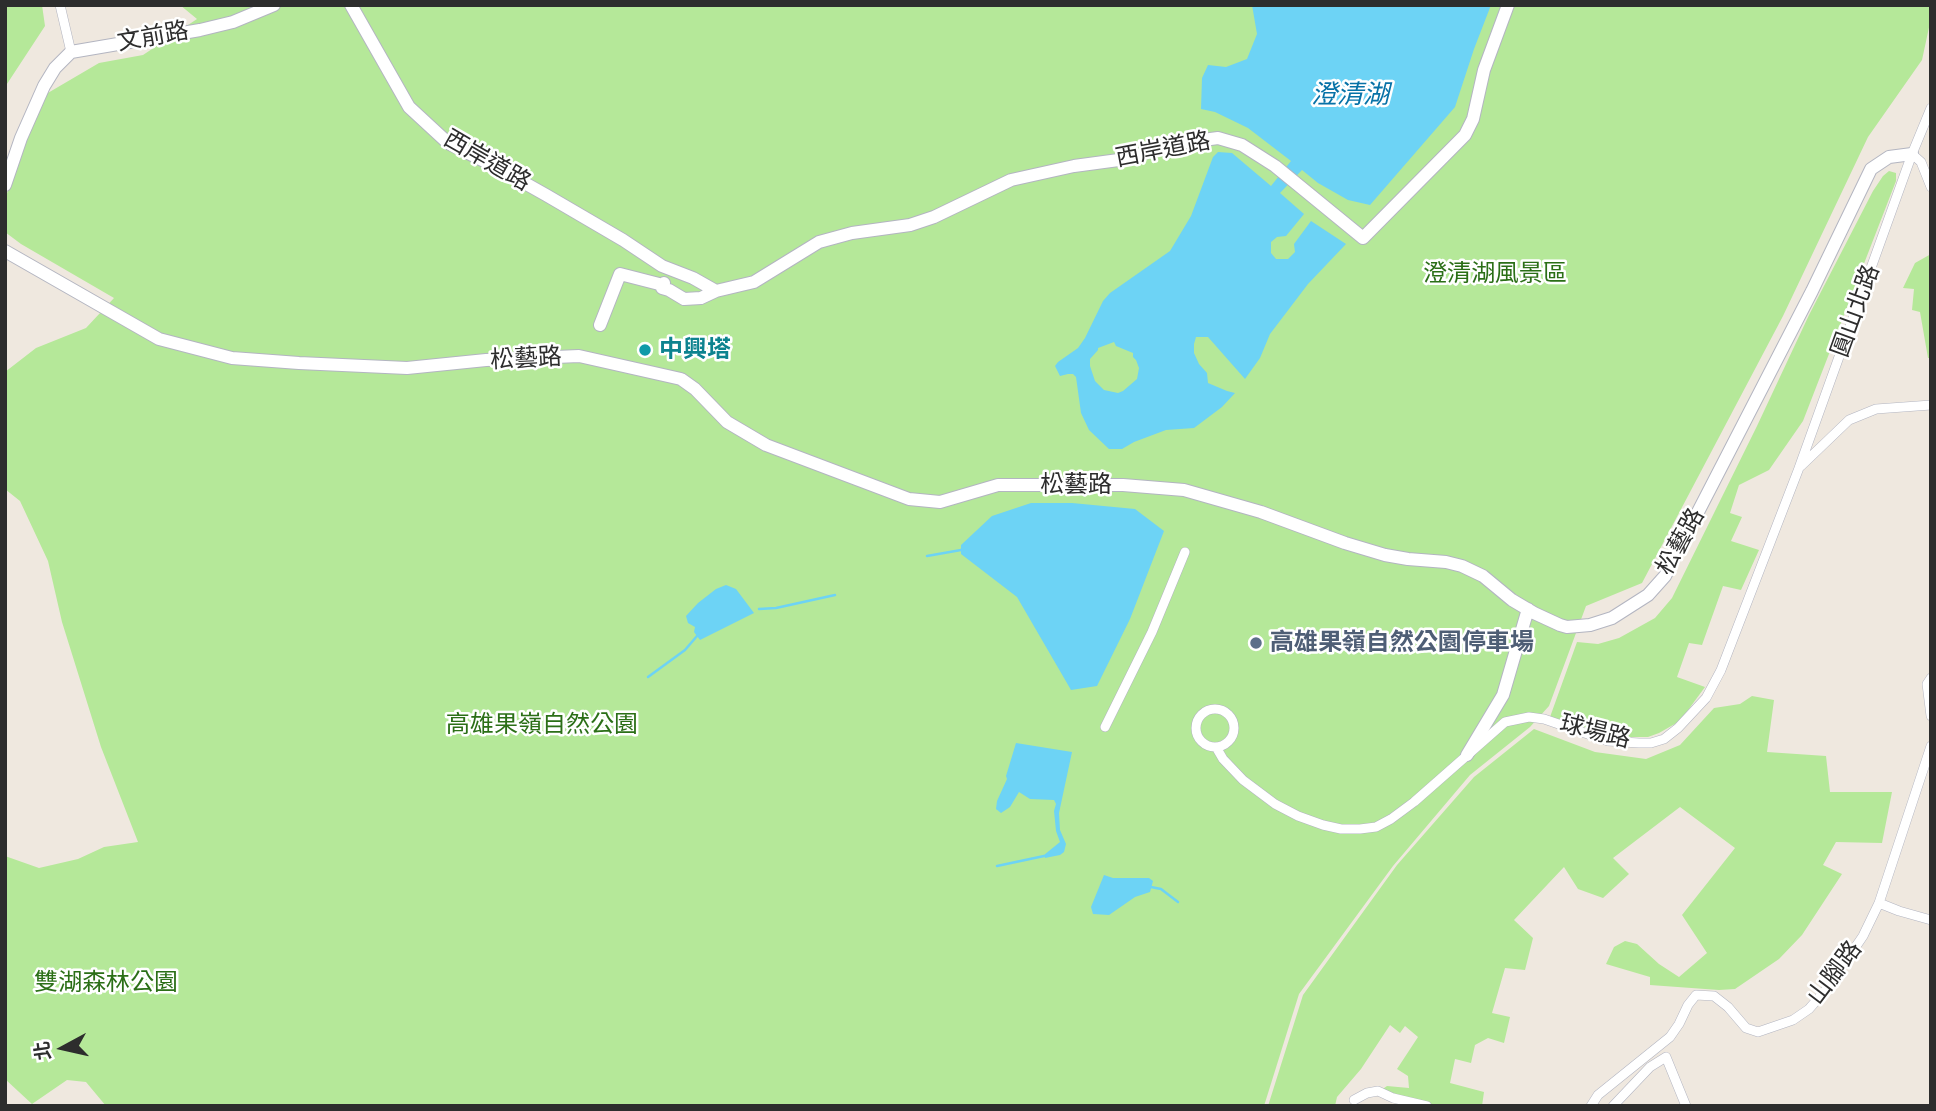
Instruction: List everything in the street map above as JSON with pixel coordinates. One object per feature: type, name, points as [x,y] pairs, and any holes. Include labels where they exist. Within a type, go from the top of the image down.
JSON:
[{"type":"street","points":[[5,185],[21,138],[44,86],[55,68],[71,52],[60,5]]},
{"type":"street","name":"文前路","points":[[71,52],[200,30],[233,22],[274,5]]},
{"type":"street","name":"西岸道路","points":[[351,5],[409,107],[448,143],[547,195],[670,270],[693,278],[716,291]]},
{"type":"street","name":"西岸道路","points":[[600,325],[620,274],[663,285],[662,288],[688,300],[701,299],[716,291],[754,282],[819,242],[852,233],[910,225],[934,217],[1011,180],[1074,166],[1126,159],[1172,144],[1218,138],[1242,145],[1275,166],[1363,238],[1465,135],[1473,119],[1484,70],[1508,5]]},
{"type":"street","name":"圓山北路","points":[[1800,468],[1912,154],[1931,108]]},
{"type":"street","points":[[1912,154],[1921,162],[1931,187]]},
{"type":"street","name":"松藝路","points":[[5,251],[159,340],[232,358],[407,368],[486,360],[579,356],[681,379],[695,389],[727,422],[766,445],[909,499],[940,502],[998,485],[1123,485],[1184,490],[1261,512],[1385,555],[1462,566],[1483,576],[1528,609],[1567,627],[1590,625],[1612,618],[1648,595],[1665,576],[1812,291],[1871,169],[1889,157],[1912,154]]},
{"type":"street","points":[[663,285],[670,270]]},
{"type":"street","name":"球場路","points":[[1216,747],[1223,759],[1243,780],[1275,804],[1298,816],[1341,829],[1360,829],[1376,827],[1391,819],[1505,722],[1530,717],[1544,719],[1595,737],[1623,743],[1651,743],[1664,739],[1678,729],[1706,698],[1721,670],[1800,468],[1849,420],[1876,409],[1931,405]]},
{"type":"street","points":[[1105,727],[1152,632],[1185,552]]},
{"type":"street","points":[[1496,586],[1536,609],[1550,621]]},
{"type":"street","points":[[1467,755],[1503,695],[1528,609]]},
{"type":"street","points":[[1931,678],[1927,684],[1931,716]]},
{"type":"street","name":"球場路","points":[[1214,708],[1227,712],[1234,724],[1228,742],[1216,747],[1210,747],[1200,741],[1195,729],[1198,717],[1214,708]]},
{"type":"street","name":"山腳路","points":[[1591,1106],[1598,1095],[1670,1037],[1696,995],[1714,996],[1728,1007],[1746,1028],[1758,1032],[1793,1020],[1809,1009],[1829,986],[1863,936],[1879,903],[1931,746]]},
{"type":"street","points":[[1879,903],[1899,912],[1931,920]]},
{"type":"street","points":[[1613,1106],[1650,1067],[1666,1057],[1686,1106]]},
{"type":"street","points":[[1354,1100],[1378,1091],[1393,1098],[1427,1106]]},
{"type":"green space","points":[[5,5],[42,5],[45,26],[5,87]]},
{"type":"green space","points":[[180,5],[1931,5],[1931,18],[1922,60],[1868,137],[1783,316],[1642,583],[1586,606],[1549,706],[1530,727],[1470,775],[1393,866],[1299,994],[1264,1106],[106,1106],[86,1082],[67,1080],[32,1104],[5,1079],[5,856],[39,868],[78,859],[104,847],[138,842],[101,747],[62,622],[48,561],[20,501],[5,489],[5,372],[36,348],[86,328],[114,298],[5,232],[5,199],[41,97],[99,63],[143,55],[197,19]]},
{"type":"green space","points":[[1889,171],[1896,173],[1896,181],[1803,421],[1769,470],[1739,485],[1730,513],[1742,517],[1731,541],[1759,550],[1741,590],[1723,586],[1702,645],[1689,643],[1677,677],[1705,687],[1680,721],[1648,737],[1619,737],[1550,717],[1577,642],[1598,644],[1619,638],[1655,618],[1672,598],[1809,315],[1873,191]]},
{"type":"green space","points":[[1931,254],[1931,358],[1928,358],[1920,312],[1912,310],[1914,289],[1903,288],[1915,263]]},
{"type":"green space","points":[[1752,696],[1774,700],[1767,752],[1826,756],[1830,792],[1892,792],[1882,843],[1836,842],[1823,865],[1842,874],[1802,935],[1779,959],[1735,989],[1719,990],[1650,985],[1650,977],[1606,964],[1614,947],[1625,941],[1637,944],[1659,964],[1679,977],[1707,953],[1682,915],[1735,848],[1680,807],[1613,858],[1629,874],[1603,898],[1578,889],[1564,867],[1514,920],[1533,938],[1525,970],[1505,968],[1492,1013],[1510,1017],[1504,1043],[1488,1038],[1475,1045],[1471,1063],[1455,1059],[1450,1083],[1484,1092],[1482,1106],[1430,1106],[1380,1091],[1387,1086],[1409,1088],[1408,1076],[1397,1069],[1418,1037],[1405,1026],[1400,1033],[1390,1025],[1361,1069],[1337,1097],[1335,1106],[1268,1106],[1303,995],[1397,865],[1474,777],[1534,729],[1595,752],[1646,759],[1680,745],[1714,708],[1740,704]]},
{"type":"water","name":"澄清湖","points":[[1252,5],[1491,5],[1455,107],[1370,205],[1348,200],[1318,183],[1302,170],[1280,193],[1304,214],[1286,236],[1277,237],[1271,242],[1271,253],[1276,259],[1288,259],[1295,252],[1294,244],[1311,221],[1346,244],[1308,284],[1270,334],[1260,358],[1245,379],[1208,337],[1196,337],[1194,353],[1207,373],[1208,383],[1235,393],[1222,407],[1194,428],[1166,430],[1122,449],[1109,449],[1089,430],[1081,413],[1076,377],[1073,374],[1060,376],[1055,366],[1078,348],[1110,293],[1170,251],[1191,216],[1213,157],[1218,152],[1232,153],[1271,186],[1291,161],[1248,128],[1215,112],[1201,109],[1202,78],[1208,65],[1226,67],[1247,59],[1257,34]],"holes":[[[1114,342],[1116,346],[1133,353],[1139,368],[1137,379],[1118,393],[1104,390],[1095,381],[1090,366],[1090,359],[1098,348]]]},
{"type":"water","points":[[1031,503],[1072,503],[1135,509],[1164,531],[1130,619],[1097,686],[1071,690],[1017,597],[961,554],[961,545],[992,516]]},
{"type":"water","points":[[726,585],[736,589],[754,613],[700,640],[694,632],[695,627],[688,623],[686,616],[716,589]]},
{"type":"water","points":[[1016,743],[1072,752],[1059,813],[1060,830],[1066,844],[1060,855],[1045,858],[1044,855],[1060,842],[1056,831],[1054,800],[1030,799],[1019,792],[1010,807],[1001,813],[996,809]]},
{"type":"water","points":[[1104,875],[1113,878],[1149,878],[1153,881],[1150,892],[1135,897],[1109,915],[1093,914],[1091,907]]},
{"type":"waterway","points":[[927,556],[961,550]]},
{"type":"waterway","points":[[759,609],[835,595]]},
{"type":"waterway","points":[[648,677],[685,650],[697,636]]},
{"type":"waterway","points":[[997,866],[1044,856]]},
{"type":"waterway","points":[[1151,887],[1161,889],[1178,902]]},
{"type":"place","name":"中興塔","points":[[645,350]]},
{"type":"place","name":"高雄果嶺自然公園停車場","points":[[1256,643]]},
{"type":"park label","name":"澄清湖風景區","points":[[1495,274]]},
{"type":"park label","name":"高雄果嶺自然公園","points":[[542,725]]},
{"type":"park label","name":"雙湖森林公園","points":[[106,983]]}]
